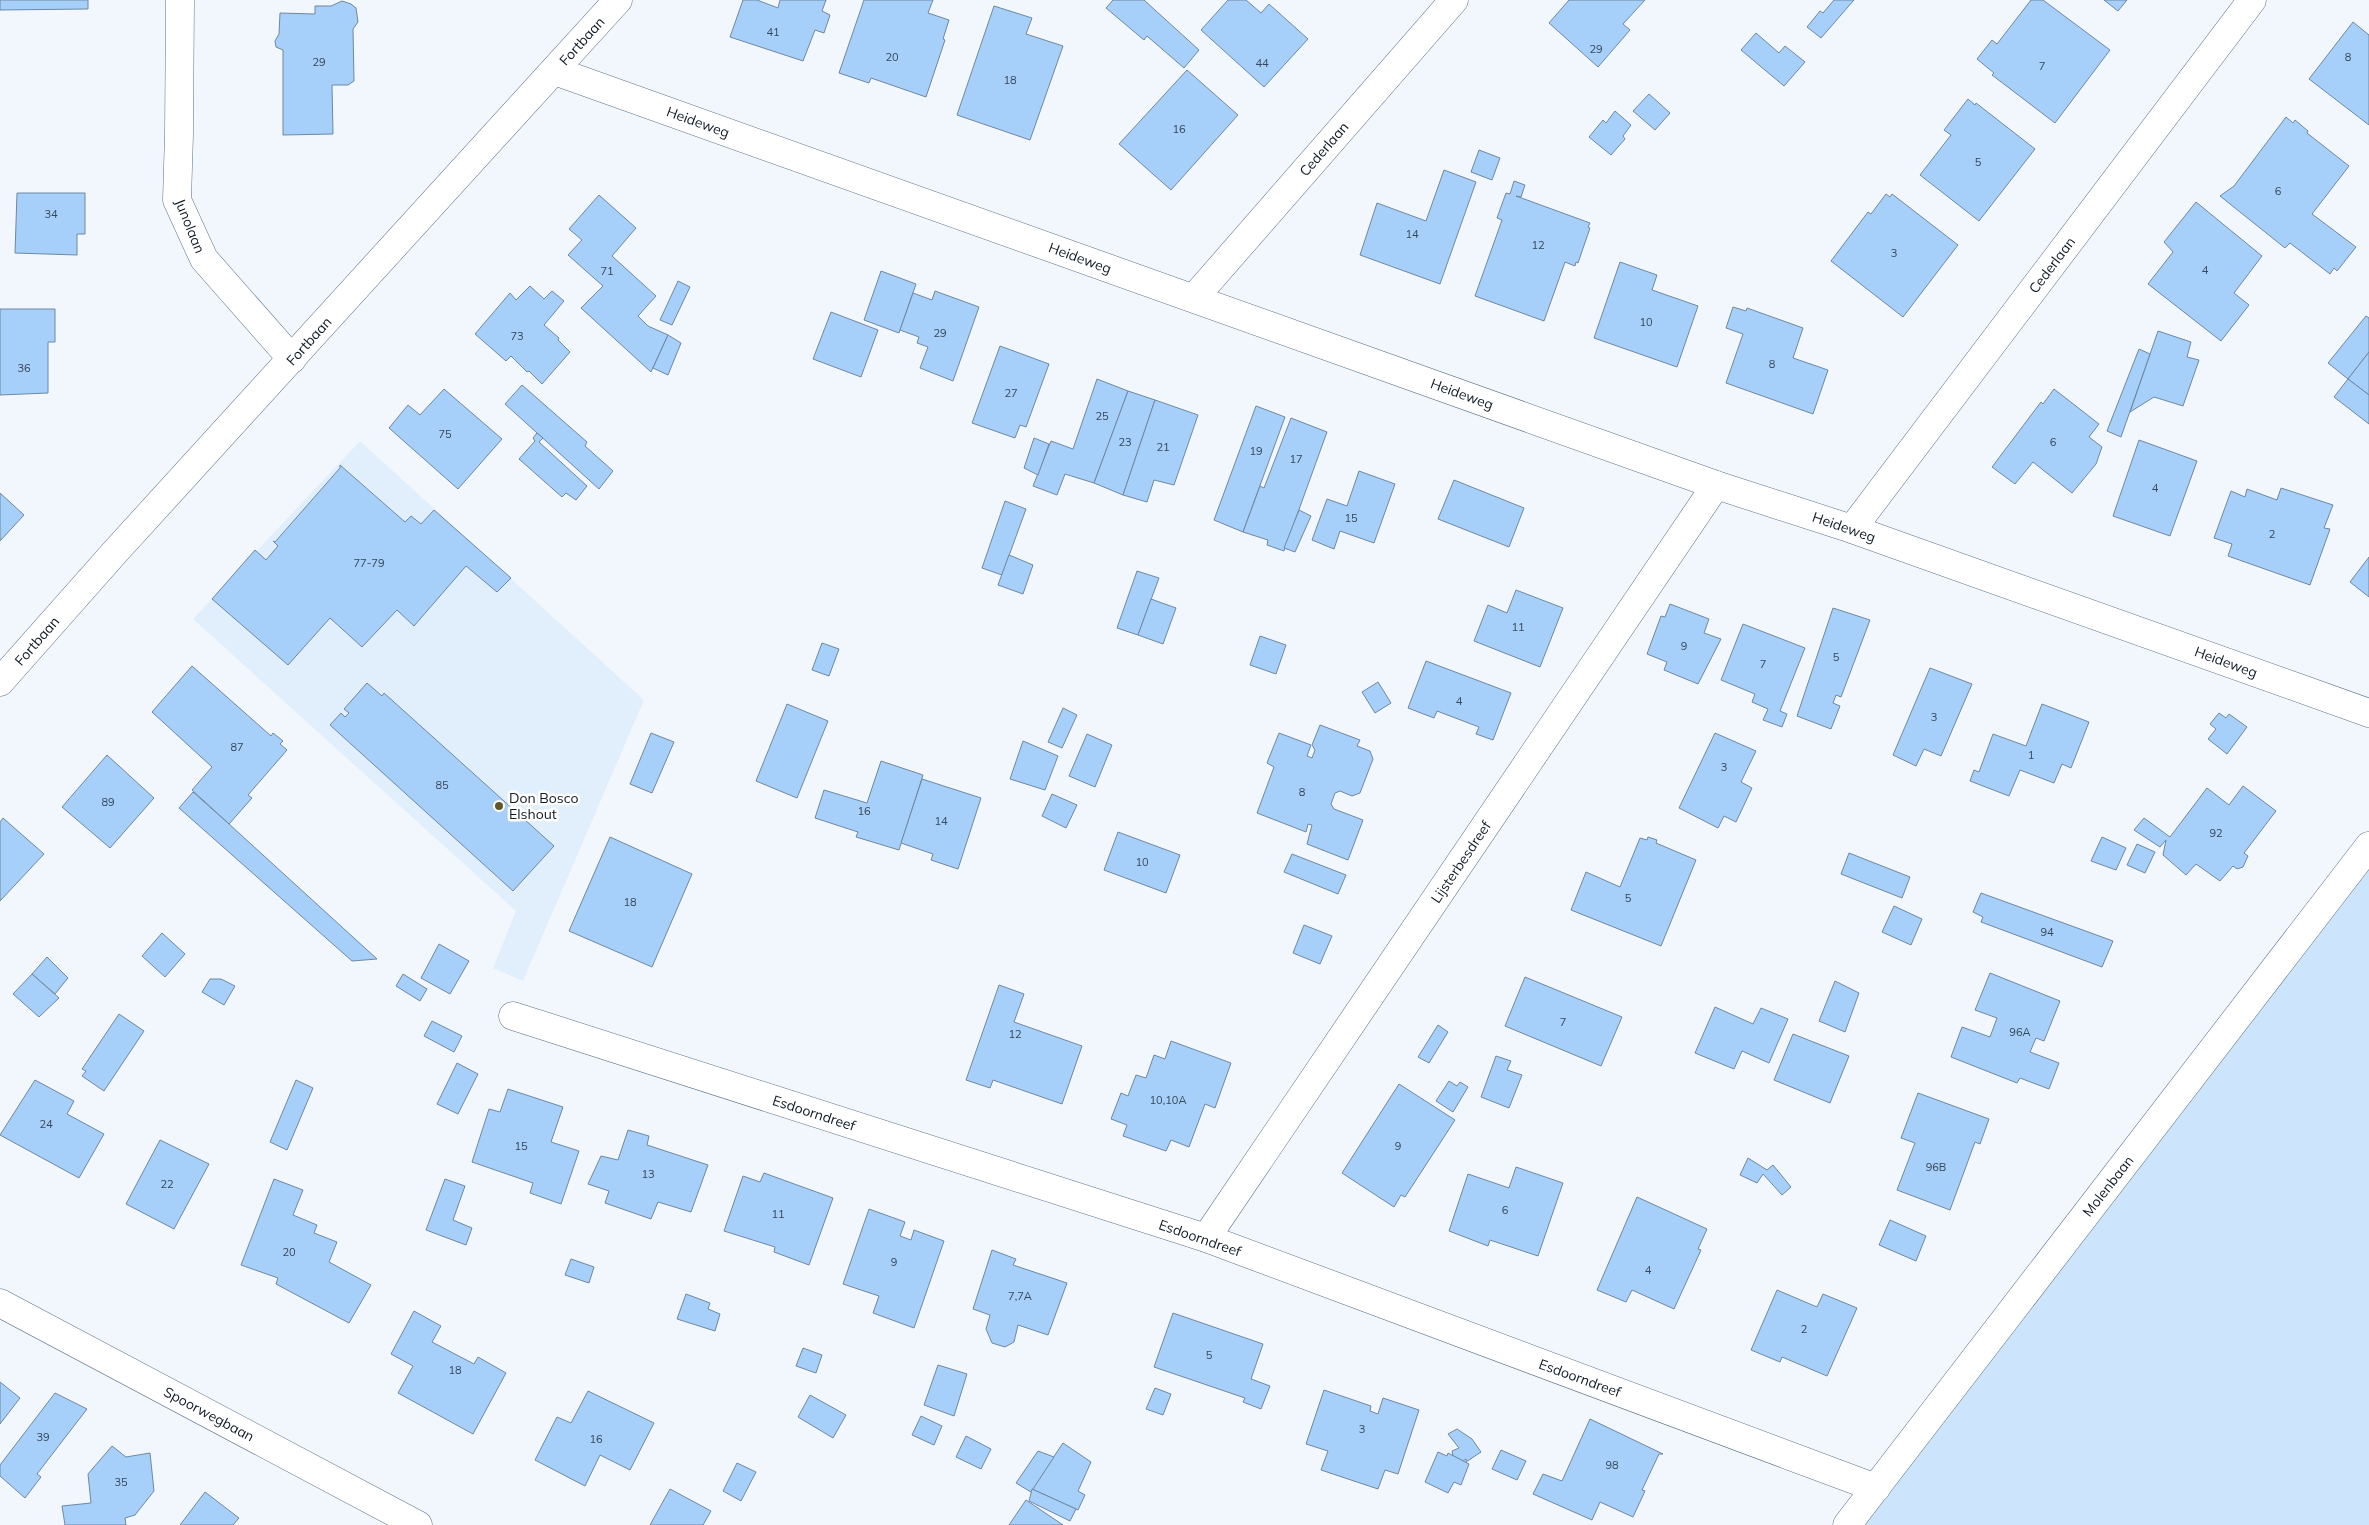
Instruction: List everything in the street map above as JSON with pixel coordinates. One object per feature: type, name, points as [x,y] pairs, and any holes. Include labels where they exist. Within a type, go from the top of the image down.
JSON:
[{"type":"street","name":"Junolaan","points":[[180,0],[179,134],[176,200],[204,259],[292,359]]},
{"type":"street","name":"Fortbaan","points":[[0,682],[115,552],[618,0]]},
{"type":"street","name":"Cederlaan","points":[[1194,298],[1454,0]]},
{"type":"street","name":"Cederlaan","points":[[1852,529],[2252,0]]},
{"type":"street","name":"Heideweg","points":[[555,71],[1716,485],[1852,529],[2369,714]]},
{"type":"street","name":"Lijsterbesdreef","points":[[1206,1238],[1716,485]]},
{"type":"street","name":"Molenbaan","points":[[1847,1525],[2369,846]]},
{"type":"street","name":"Esdoorndreef","points":[[513,1016],[1206,1238],[1876,1488]]},
{"type":"street","name":"Spoorwegbaan","points":[[0,1303],[418,1525]]},
{"type":"shaded area","name":"Don Bosco Elshout","points":[[360,441],[644,700],[523,981],[493,968],[516,911],[193,619]]},
{"type":"shaded area","points":[[2369,857],[2369,1525],[1849,1525]]},
{"type":"building","points":[[0,0],[88,0],[88,9],[0,10]]},
{"type":"building","points":[[743,0],[757,0],[778,8],[780,0],[826,0],[822,11],[830,15],[824,33],[815,30],[803,61],[730,37]]},
{"type":"building","points":[[864,0],[933,0],[928,13],[949,20],[943,39],[945,40],[926,97],[871,78],[869,83],[839,73]]},
{"type":"building","points":[[1113,0],[1144,0],[1199,50],[1184,68],[1147,36],[1144,40],[1106,8]]},
{"type":"building","points":[[1228,0],[1246,0],[1261,13],[1269,4],[1308,39],[1264,87],[1201,30]]},
{"type":"building","points":[[1569,0],[1645,0],[1623,24],[1630,30],[1598,67],[1549,23]]},
{"type":"building","points":[[1834,0],[1854,0],[1821,38],[1807,27],[1820,11],[1823,13]]},
{"type":"building","points":[[2031,0],[2043,0],[2110,50],[2055,123],[1992,75],[1994,73],[1977,59],[1992,40],[1997,44]]},
{"type":"building","points":[[2104,0],[2127,0],[2118,11]]},
{"type":"building","points":[[342,1],[356,8],[358,22],[353,29],[354,81],[348,85],[332,85],[333,134],[283,135],[283,50],[276,47],[275,41],[279,34],[280,13],[315,14],[315,6],[331,6]]},
{"type":"building","points":[[994,6],[1032,18],[1026,34],[1063,46],[1030,140],[957,115]]},
{"type":"building","points":[[2353,22],[2369,35],[2369,125],[2309,79]]},
{"type":"building","points":[[1756,33],[1779,53],[1785,46],[1805,62],[1784,86],[1741,50]]},
{"type":"building","points":[[1187,70],[1238,115],[1171,190],[1119,144]]},
{"type":"building","points":[[1649,94],[1670,113],[1655,130],[1633,111]]},
{"type":"building","points":[[1968,99],[1975,105],[1976,103],[2035,149],[1979,221],[1920,175],[1951,135],[1944,130]]},
{"type":"building","points":[[1615,111],[1631,125],[1623,136],[1625,139],[1611,155],[1589,137],[1603,120],[1606,123]]},
{"type":"building","points":[[2286,117],[2293,123],[2295,120],[2308,131],[2307,133],[2349,166],[2312,214],[2356,247],[2337,271],[2334,268],[2330,274],[2290,243],[2285,248],[2220,196],[2234,186]]},
{"type":"building","points":[[1479,150],[1500,158],[1492,180],[1471,172]]},
{"type":"building","points":[[1444,170],[1476,182],[1440,284],[1360,255],[1377,203],[1426,221]]},
{"type":"building","points":[[1514,181],[1525,185],[1521,197],[1516,196],[1590,223],[1578,263],[1576,262],[1575,266],[1565,262],[1544,321],[1475,296],[1502,220],[1497,218],[1506,193],[1510,194]]},
{"type":"building","points":[[17,193],[85,193],[85,234],[77,234],[77,255],[15,253]]},
{"type":"building","points":[[1886,194],[1890,197],[1892,194],[1958,245],[1903,317],[1831,261],[1868,212],[1871,214]]},
{"type":"building","points":[[599,195],[636,228],[612,256],[656,296],[638,316],[648,326],[668,335],[651,372],[581,308],[603,286],[568,255],[582,240],[569,229]]},
{"type":"building","points":[[2196,202],[2262,256],[2234,293],[2249,305],[2221,341],[2148,284],[2173,252],[2164,242]]},
{"type":"building","points":[[1620,262],[1657,275],[1652,290],[1698,306],[1677,367],[1594,338]]},
{"type":"building","points":[[881,271],[916,284],[899,333],[864,320]]},
{"type":"building","points":[[678,281],[690,287],[672,325],[660,320]]},
{"type":"building","points":[[530,286],[544,299],[552,291],[564,301],[544,325],[559,338],[558,340],[570,352],[542,384],[511,356],[506,361],[475,334],[510,293],[516,300]]},
{"type":"building","points":[[935,291],[979,307],[953,381],[920,368],[928,347],[917,343],[919,337],[900,330],[913,293],[932,300]]},
{"type":"building","points":[[1733,307],[1746,311],[1747,308],[1803,328],[1793,358],[1828,370],[1813,414],[1726,383],[1743,334],[1726,328]]},
{"type":"building","points":[[0,309],[55,309],[55,342],[48,342],[48,393],[0,395]]},
{"type":"building","points":[[831,312],[878,330],[861,377],[813,359]]},
{"type":"building","points":[[2366,316],[2369,318],[2369,352],[2348,379],[2328,363]]},
{"type":"building","points":[[2158,331],[2191,342],[2187,357],[2199,360],[2183,406],[2154,397],[2130,412]]},
{"type":"building","points":[[668,335],[681,343],[668,375],[653,368]]},
{"type":"building","points":[[1000,346],[1049,364],[1026,427],[1020,425],[1015,438],[972,423]]},
{"type":"building","points":[[2139,349],[2150,354],[2121,437],[2107,431]]},
{"type":"building","points":[[2369,352],[2369,395],[2348,379]]},
{"type":"building","points":[[1097,379],[1128,391],[1094,483],[1065,474],[1057,495],[1033,486],[1051,441],[1073,449]]},
{"type":"building","points":[[2348,379],[2369,395],[2369,424],[2334,397]]},
{"type":"building","points":[[522,385],[587,442],[585,446],[613,471],[599,489],[505,404]]},
{"type":"building","points":[[444,389],[502,439],[458,489],[389,428],[408,405],[420,415]]},
{"type":"building","points":[[2054,389],[2099,424],[2089,437],[2102,447],[2096,464],[2072,493],[2033,462],[2015,484],[1992,467],[2041,402],[2043,404]]},
{"type":"building","points":[[1128,391],[1155,400],[1123,495],[1094,483]]},
{"type":"building","points":[[1155,400],[1198,415],[1174,485],[1154,480],[1147,502],[1123,495]]},
{"type":"building","points":[[1256,406],[1285,417],[1243,532],[1214,520]]},
{"type":"building","points":[[1291,418],[1327,432],[1284,551],[1267,545],[1268,540],[1243,532],[1260,486],[1264,488]]},
{"type":"building","points":[[537,433],[543,438],[539,442],[587,486],[576,500],[566,493],[562,497],[519,459],[535,441],[533,438]]},
{"type":"building","points":[[1034,438],[1049,444],[1038,475],[1024,468]]},
{"type":"building","points":[[2139,440],[2197,461],[2170,536],[2113,516]]},
{"type":"building","points":[[340,465],[405,522],[411,516],[421,524],[434,510],[511,578],[497,592],[466,566],[414,626],[397,610],[362,647],[330,618],[288,665],[212,599],[255,550],[266,560],[278,546],[273,541],[275,542],[340,468]]},
{"type":"building","points":[[1359,471],[1395,484],[1374,543],[1340,531],[1334,549],[1312,540],[1327,499],[1347,506]]},
{"type":"building","points":[[1454,480],[1524,508],[1509,547],[1438,519]]},
{"type":"building","points":[[2281,488],[2333,505],[2324,528],[2330,529],[2310,585],[2228,556],[2232,544],[2214,538],[2231,491],[2245,497],[2247,489],[2277,500]]},
{"type":"building","points":[[0,493],[24,515],[0,541]]},
{"type":"building","points":[[1005,501],[1026,509],[1002,575],[982,568]]},
{"type":"building","points":[[1299,510],[1311,516],[1295,552],[1284,548]]},
{"type":"building","points":[[1009,555],[1033,565],[1023,594],[998,585]]},
{"type":"building","points":[[2369,557],[2369,597],[2350,582]]},
{"type":"building","points":[[1137,571],[1159,578],[1138,635],[1117,628]]},
{"type":"building","points":[[1516,590],[1563,608],[1540,667],[1474,641],[1488,605],[1507,613]]},
{"type":"building","points":[[1151,599],[1176,608],[1163,644],[1138,635]]},
{"type":"building","points":[[1670,604],[1709,619],[1704,633],[1721,639],[1698,684],[1664,670],[1667,662],[1647,654],[1661,616],[1665,617]]},
{"type":"building","points":[[1833,608],[1870,620],[1841,697],[1836,695],[1833,703],[1840,706],[1831,729],[1797,716]]},
{"type":"building","points":[[1743,624],[1805,648],[1780,711],[1787,714],[1782,727],[1763,720],[1768,709],[1752,702],[1755,694],[1721,680]]},
{"type":"building","points":[[1260,636],[1286,645],[1276,674],[1250,665]]},
{"type":"building","points":[[822,643],[839,649],[829,676],[812,670]]},
{"type":"building","points":[[1426,661],[1511,693],[1493,740],[1476,734],[1479,727],[1437,711],[1434,718],[1408,708]]},
{"type":"building","points":[[192,666],[271,736],[273,733],[283,741],[280,744],[287,750],[248,795],[252,798],[229,824],[192,790],[212,767],[152,712]]},
{"type":"building","points":[[1930,668],[1972,684],[1941,756],[1924,749],[1916,766],[1893,755]]},
{"type":"building","points":[[1378,682],[1391,703],[1375,713],[1362,692]]},
{"type":"building","points":[[367,683],[382,696],[384,693],[554,846],[513,891],[330,725],[341,713],[345,717],[349,713],[344,709]]},
{"type":"building","points":[[787,704],[828,721],[797,798],[756,781]]},
{"type":"building","points":[[2042,704],[2089,722],[2071,768],[2062,764],[2054,783],[2020,770],[2009,796],[1970,781],[1974,770],[1979,772],[1993,734],[2026,746]]},
{"type":"building","points":[[1063,708],[1077,715],[1062,748],[1048,742]]},
{"type":"building","points":[[2219,713],[2226,718],[2229,714],[2247,727],[2227,754],[2208,739],[2216,729],[2210,724]]},
{"type":"building","points":[[1320,725],[1360,740],[1357,746],[1370,751],[1373,759],[1360,793],[1352,796],[1340,791],[1335,793],[1331,804],[1334,809],[1363,820],[1348,860],[1307,844],[1312,825],[1308,824],[1306,832],[1257,813],[1274,767],[1267,763],[1279,733],[1311,745],[1307,756],[1312,758],[1315,750],[1312,745]]},
{"type":"building","points":[[651,733],[674,742],[652,793],[630,784]]},
{"type":"building","points":[[1715,733],[1756,751],[1741,782],[1752,788],[1736,822],[1724,816],[1718,828],[1679,808]]},
{"type":"building","points":[[1087,734],[1112,745],[1095,787],[1069,776]]},
{"type":"building","points":[[1023,741],[1058,756],[1045,790],[1010,779]]},
{"type":"building","points":[[107,755],[154,798],[110,848],[62,807]]},
{"type":"building","points":[[881,761],[923,775],[899,850],[856,837],[858,832],[815,818],[824,790],[867,803]]},
{"type":"building","points":[[922,779],[981,798],[958,869],[931,860],[933,854],[901,843]]},
{"type":"building","points":[[2243,786],[2276,811],[2244,853],[2248,856],[2243,867],[2237,869],[2233,866],[2220,881],[2196,864],[2186,875],[2163,855],[2166,840],[2160,847],[2134,830],[2144,818],[2170,837],[2207,788],[2229,805]]},
{"type":"building","points":[[193,792],[377,959],[352,961],[179,808]]},
{"type":"building","points":[[1052,794],[1077,805],[1066,828],[1042,816]]},
{"type":"building","points":[[3,818],[44,854],[0,901],[0,822]]},
{"type":"building","points":[[1118,832],[1180,855],[1166,893],[1104,870]]},
{"type":"building","points":[[610,837],[692,874],[652,967],[569,931]]},
{"type":"building","points":[[1648,837],[1657,840],[1656,843],[1696,860],[1661,946],[1571,910],[1586,872],[1620,887],[1640,838],[1647,840]]},
{"type":"building","points":[[2102,837],[2126,848],[2116,870],[2091,861]]},
{"type":"building","points":[[2137,844],[2155,852],[2145,873],[2127,865]]},
{"type":"building","points":[[1849,853],[1910,877],[1902,898],[1841,874]]},
{"type":"building","points":[[1292,854],[1346,875],[1338,894],[1284,872]]},
{"type":"building","points":[[1981,893],[2113,941],[2102,967],[1981,922],[1983,917],[1973,912]]},
{"type":"building","points":[[1894,906],[1922,919],[1911,945],[1882,932]]},
{"type":"building","points":[[1304,925],[1332,936],[1320,964],[1293,953]]},
{"type":"building","points":[[162,933],[185,954],[165,977],[142,956]]},
{"type":"building","points":[[439,944],[469,961],[450,994],[421,978]]},
{"type":"building","points":[[47,957],[68,978],[55,994],[32,974]]},
{"type":"building","points":[[1990,973],[2060,1001],[2044,1041],[2036,1038],[2030,1052],[2059,1063],[2049,1089],[2020,1078],[2017,1083],[1951,1057],[1962,1027],[1990,1037],[1997,1018],[1975,1010]]},
{"type":"building","points":[[32,974],[59,998],[39,1017],[13,994]]},
{"type":"building","points":[[403,974],[427,989],[420,1001],[396,986]]},
{"type":"building","points":[[1525,977],[1622,1017],[1601,1066],[1505,1026]]},
{"type":"building","points":[[210,979],[221,979],[235,986],[224,1005],[202,992]]},
{"type":"building","points":[[1835,981],[1859,993],[1845,1032],[1819,1021]]},
{"type":"building","points":[[999,985],[1024,994],[1014,1022],[1082,1046],[1062,1104],[993,1080],[990,1088],[966,1080]]},
{"type":"building","points":[[1715,1007],[1753,1024],[1761,1008],[1788,1019],[1769,1063],[1742,1051],[1734,1069],[1695,1053]]},
{"type":"building","points":[[119,1014],[144,1031],[104,1091],[82,1076],[86,1071],[82,1069]]},
{"type":"building","points":[[432,1021],[462,1036],[454,1052],[424,1036]]},
{"type":"building","points":[[1438,1025],[1448,1032],[1429,1063],[1418,1057]]},
{"type":"building","points":[[1793,1034],[1849,1056],[1830,1103],[1774,1080]]},
{"type":"building","points":[[1171,1041],[1231,1063],[1215,1108],[1205,1104],[1189,1147],[1171,1140],[1166,1151],[1123,1136],[1127,1125],[1111,1119],[1121,1093],[1128,1096],[1136,1075],[1146,1078],[1154,1055],[1165,1059]]},
{"type":"building","points":[[1496,1056],[1511,1061],[1507,1070],[1522,1075],[1509,1108],[1481,1097]]},
{"type":"building","points":[[457,1063],[478,1074],[458,1114],[437,1104]]},
{"type":"building","points":[[35,1080],[74,1101],[67,1114],[104,1134],[79,1178],[0,1135]]},
{"type":"building","points":[[296,1080],[313,1088],[287,1150],[270,1142]]},
{"type":"building","points":[[1449,1081],[1457,1086],[1460,1082],[1468,1087],[1453,1112],[1436,1101]]},
{"type":"building","points":[[1399,1084],[1455,1120],[1405,1197],[1401,1195],[1394,1207],[1342,1173]]},
{"type":"building","points":[[508,1089],[563,1107],[551,1142],[579,1151],[561,1204],[530,1193],[533,1183],[472,1162],[489,1109],[500,1112]]},
{"type":"building","points":[[1918,1093],[1989,1119],[1980,1144],[1975,1142],[1950,1210],[1897,1190],[1915,1143],[1901,1138]]},
{"type":"building","points":[[628,1130],[649,1136],[647,1145],[708,1165],[691,1212],[658,1202],[651,1219],[605,1203],[609,1191],[588,1184],[601,1156],[618,1160]]},
{"type":"building","points":[[160,1140],[209,1164],[174,1229],[126,1204]]},
{"type":"building","points":[[1748,1158],[1767,1170],[1773,1165],[1791,1187],[1782,1195],[1763,1174],[1757,1183],[1740,1175]]},
{"type":"building","points":[[1516,1167],[1563,1183],[1538,1256],[1490,1240],[1488,1246],[1449,1231],[1468,1174],[1509,1188]]},
{"type":"building","points":[[764,1173],[833,1198],[809,1265],[774,1252],[775,1247],[724,1231],[743,1176],[760,1182]]},
{"type":"building","points":[[274,1179],[303,1190],[293,1215],[317,1225],[314,1233],[337,1242],[329,1262],[371,1285],[349,1323],[276,1284],[278,1278],[241,1265]]},
{"type":"building","points":[[445,1179],[465,1186],[453,1220],[472,1228],[466,1245],[426,1230]]},
{"type":"building","points":[[1637,1197],[1707,1229],[1698,1249],[1701,1250],[1674,1309],[1632,1290],[1626,1302],[1597,1290]]},
{"type":"building","points":[[869,1209],[905,1222],[900,1236],[911,1240],[914,1230],[944,1241],[914,1328],[873,1313],[879,1296],[843,1284]]},
{"type":"building","points":[[1890,1220],[1926,1236],[1916,1261],[1879,1245]]},
{"type":"building","points":[[992,1250],[1016,1259],[1013,1265],[1067,1283],[1048,1335],[1018,1325],[1014,1342],[1005,1347],[992,1343],[986,1329],[990,1315],[973,1309]]},
{"type":"building","points":[[571,1259],[594,1267],[589,1283],[565,1275]]},
{"type":"building","points":[[1777,1290],[1817,1307],[1823,1294],[1857,1308],[1827,1376],[1782,1357],[1780,1362],[1751,1350]]},
{"type":"building","points":[[686,1294],[710,1303],[708,1309],[720,1314],[715,1331],[677,1319]]},
{"type":"building","points":[[414,1311],[441,1326],[432,1342],[474,1364],[478,1357],[506,1373],[473,1434],[398,1393],[413,1366],[391,1354]]},
{"type":"building","points":[[1173,1313],[1263,1344],[1251,1379],[1270,1386],[1261,1409],[1243,1402],[1245,1398],[1154,1367]]},
{"type":"building","points":[[803,1348],[822,1355],[816,1373],[796,1366]]},
{"type":"building","points":[[938,1365],[967,1374],[954,1416],[924,1405]]},
{"type":"building","points":[[0,1382],[20,1398],[0,1424]]},
{"type":"building","points":[[1155,1388],[1171,1394],[1163,1415],[1146,1409]]},
{"type":"building","points":[[1324,1390],[1371,1406],[1370,1411],[1378,1414],[1383,1398],[1419,1410],[1398,1474],[1385,1470],[1378,1489],[1321,1470],[1328,1451],[1306,1444]]},
{"type":"building","points":[[588,1391],[654,1423],[630,1470],[600,1455],[585,1486],[535,1460],[557,1417],[571,1423]]},
{"type":"building","points":[[55,1393],[87,1409],[37,1474],[41,1477],[25,1498],[0,1476],[0,1465]]},
{"type":"building","points":[[810,1395],[846,1415],[833,1438],[798,1417]]},
{"type":"building","points":[[921,1416],[942,1426],[934,1445],[912,1435]]},
{"type":"building","points":[[1590,1419],[1663,1454],[1659,1454],[1642,1490],[1645,1491],[1633,1517],[1600,1502],[1592,1520],[1533,1494],[1543,1474],[1562,1481]]},
{"type":"building","points":[[1457,1429],[1472,1439],[1481,1452],[1466,1462],[1466,1459],[1463,1461],[1453,1456],[1452,1451],[1459,1448],[1448,1434]]},
{"type":"building","points":[[966,1436],[991,1449],[981,1469],[956,1457]]},
{"type":"building","points":[[1063,1443],[1091,1462],[1078,1491],[1085,1495],[1078,1510],[1032,1489]]},
{"type":"building","points":[[112,1446],[126,1457],[150,1453],[154,1491],[135,1515],[125,1518],[126,1525],[65,1525],[62,1506],[91,1503],[88,1474]]},
{"type":"building","points":[[1501,1450],[1526,1461],[1517,1480],[1492,1469]]},
{"type":"building","points":[[1038,1451],[1054,1457],[1031,1492],[1016,1483]]},
{"type":"building","points":[[1438,1452],[1447,1456],[1448,1453],[1469,1464],[1461,1485],[1454,1482],[1448,1493],[1425,1482]]},
{"type":"building","points":[[737,1463],[756,1472],[741,1501],[723,1491]]},
{"type":"building","points":[[670,1489],[711,1511],[703,1525],[650,1525]]},
{"type":"building","points":[[1032,1489],[1076,1509],[1070,1521],[1029,1501]]},
{"type":"building","points":[[205,1492],[239,1518],[233,1525],[180,1525]]},
{"type":"building","points":[[1026,1500],[1063,1525],[1009,1525]]},
{"type":"place","name":"Don Bosco Elshout","points":[[499,806]]}]
